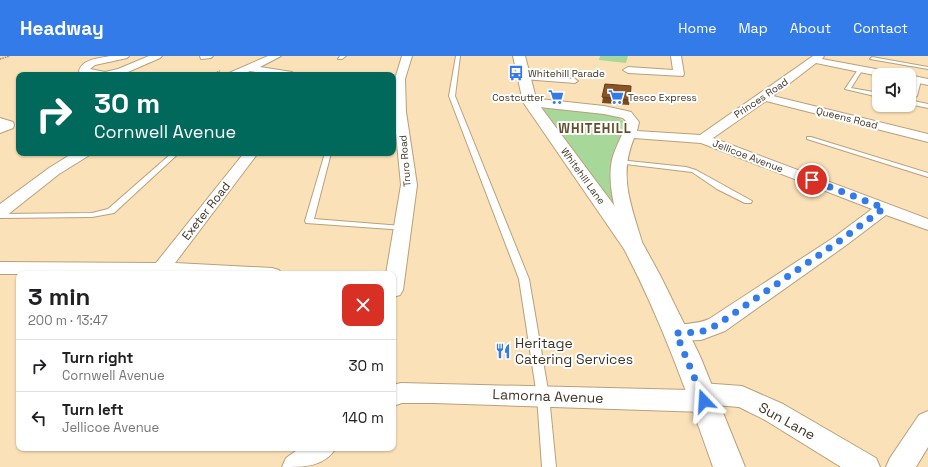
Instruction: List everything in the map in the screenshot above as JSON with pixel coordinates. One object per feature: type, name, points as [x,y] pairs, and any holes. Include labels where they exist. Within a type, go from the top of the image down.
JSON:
[{"type":"street","points":[[89,72],[84,71],[85,67],[92,63],[124,56]]},
{"type":"street","points":[[121,72],[157,56]]},
{"type":"street","points":[[239,72],[276,56]]},
{"type":"street","name":"Truro Road","points":[[396,271],[409,185],[397,79],[407,56]]},
{"type":"street","name":"Whitehill Lane","points":[[519,56],[530,102],[635,249],[648,271],[676,333],[729,467]]},
{"type":"street","points":[[628,70],[679,74],[676,56]]},
{"type":"street","points":[[817,58],[872,69]]},
{"type":"street","name":"Princes Road","points":[[703,139],[728,120],[765,97],[817,58]]},
{"type":"street","points":[[248,68],[273,72]]},
{"type":"street","name":"Queens Road","points":[[765,97],[928,138]]},
{"type":"street","points":[[530,102],[604,110],[627,115],[632,122],[630,134],[625,142],[619,162],[620,189],[635,249]]},
{"type":"street","points":[[0,122],[8,125],[0,129]]},
{"type":"street","name":"Jellicoe Avenue","points":[[630,134],[703,139],[928,225]]},
{"type":"street","points":[[0,212],[54,171],[78,156]]},
{"type":"street","name":"Exeter Road","points":[[161,269],[249,156]]},
{"type":"street","points":[[676,333],[701,332],[717,325],[838,242],[884,208]]},
{"type":"street","points":[[0,268],[161,269],[205,271]]},
{"type":"street","name":"Lamorna Avenue","points":[[396,395],[401,393],[427,393],[543,396],[702,397]]},
{"type":"street","name":"Sun Lane","points":[[702,397],[742,396],[774,412],[866,467]]},
{"type":"street","points":[[900,467],[928,423]]},
{"type":"street","points":[[296,467],[318,451]]},
{"type":"lane","points":[[458,56],[452,96],[524,278],[543,396],[549,467]]},
{"type":"lane","points":[[872,94],[848,89],[872,57],[928,68]]},
{"type":"lane","points":[[523,77],[574,81]]},
{"type":"lane","points":[[916,103],[928,106]]},
{"type":"lane","points":[[809,138],[928,176]]},
{"type":"lane","points":[[0,216],[106,213],[111,211],[173,156]]},
{"type":"lane","points":[[327,156],[309,220],[402,228]]},
{"type":"lane","points":[[619,162],[686,169],[699,174],[720,187],[748,201]]},
{"type":"path","points":[[0,59],[10,56]]},
{"type":"green space","points":[[600,56],[628,56],[626,63],[599,60]]},
{"type":"green space","points":[[544,105],[616,116],[625,122],[625,135],[619,142],[614,160],[613,181],[615,210],[540,106]]},
{"type":"building","points":[[605,84],[631,86],[630,100],[602,97]]},
{"type":"place","name":"Whitehill Parade","points":[[516,73]]},
{"type":"place","name":"Costcutter","points":[[556,97]]},
{"type":"place","name":"Tesco Express","points":[[616,97]]},
{"type":"place","name":"Heritage Catering Services","points":[[503,351]]},
{"type":"district","name":"WHITEHILL","points":[[595,128]]},
{"type":"route","points":[[704,401],[676,333],[701,332],[717,325],[838,242],[884,208],[812,180]]}]
